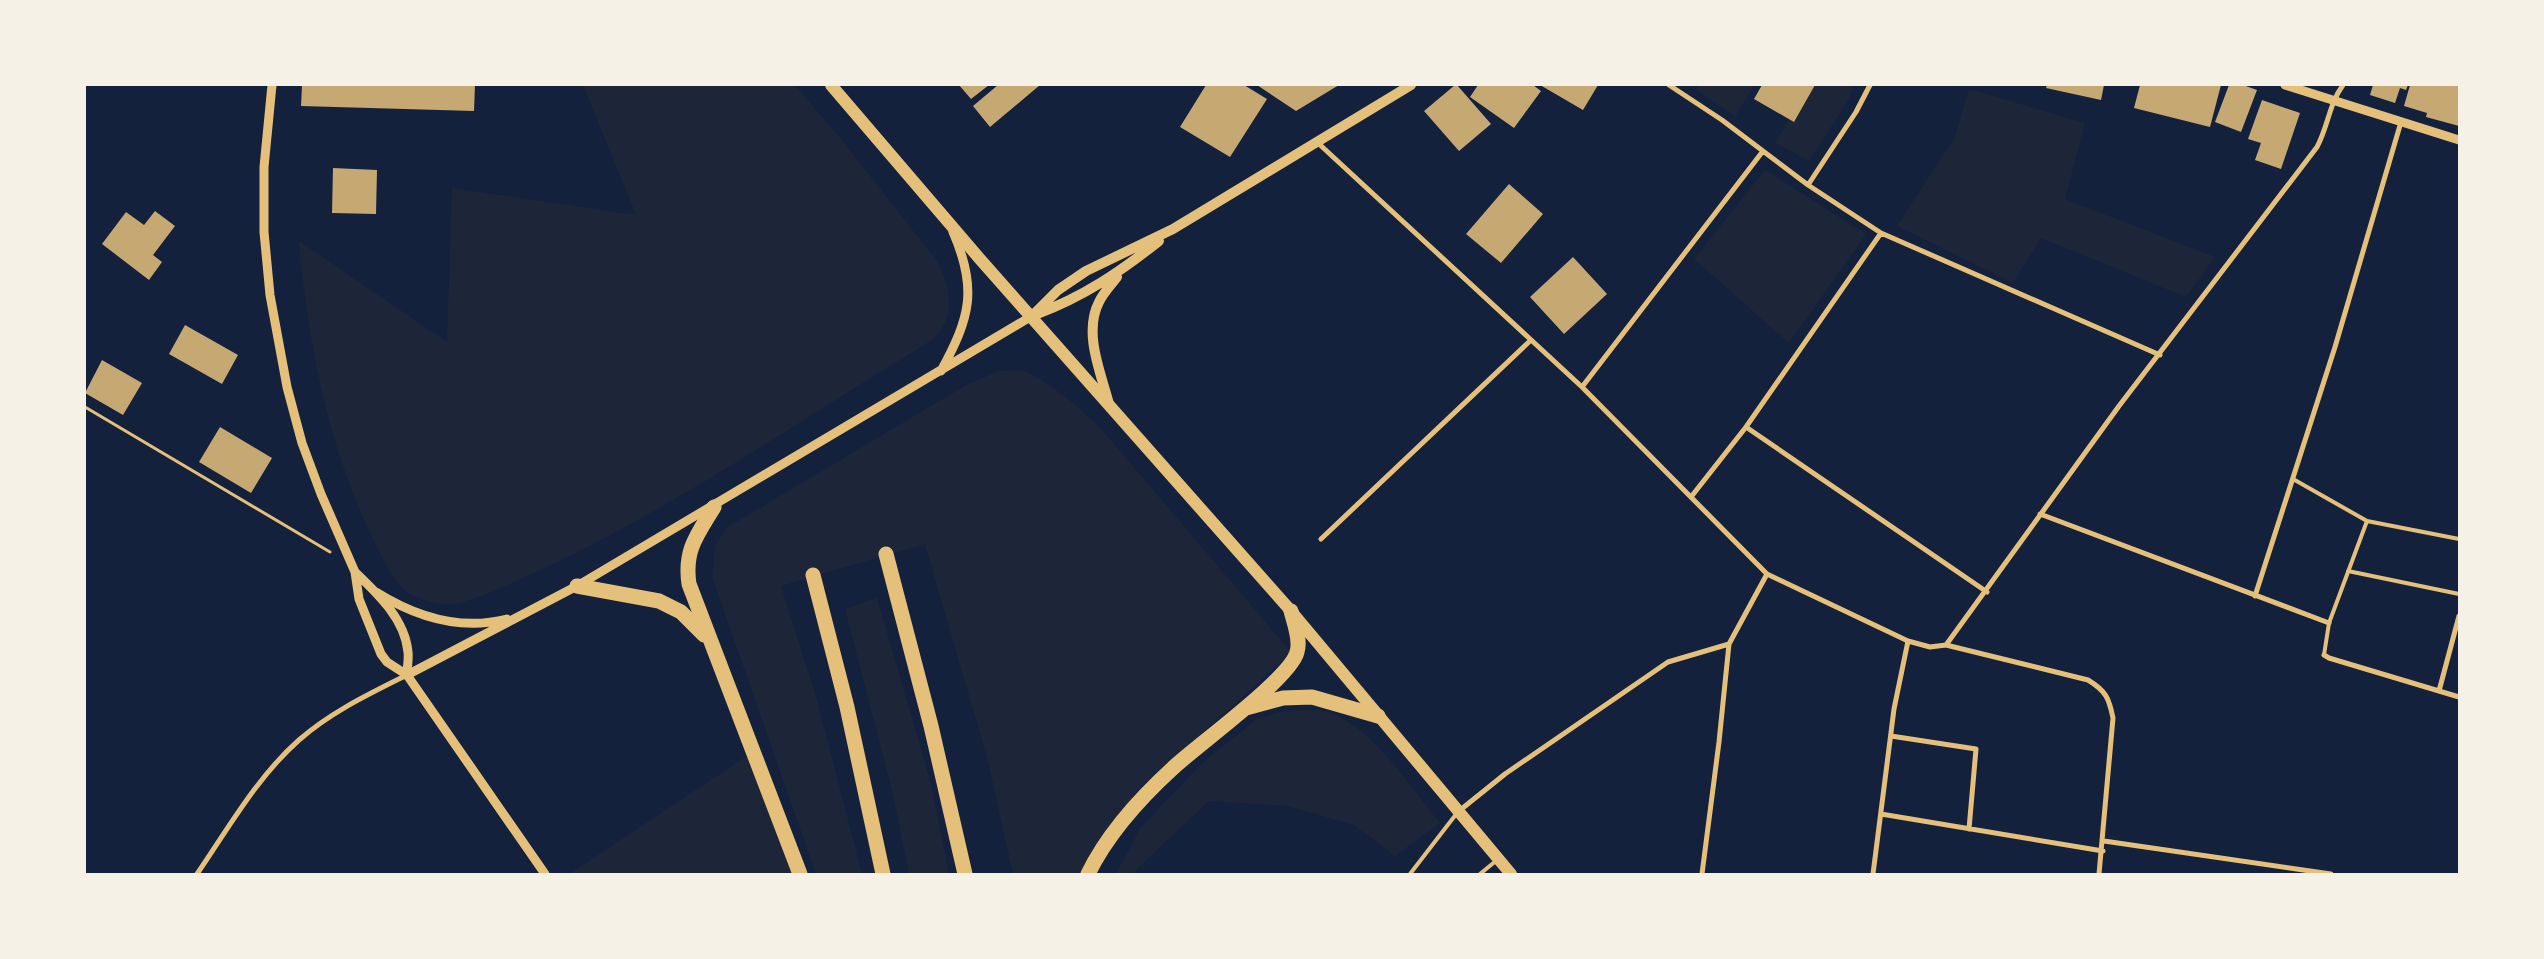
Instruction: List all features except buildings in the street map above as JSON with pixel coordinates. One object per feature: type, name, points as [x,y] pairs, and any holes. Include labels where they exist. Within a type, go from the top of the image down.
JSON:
[{"type":"highway","points":[[714,507],[691,544],[686,567],[694,602],[800,874]]},
{"type":"highway","points":[[886,554],[951,808],[965,874]]},
{"type":"highway","points":[[814,575],[847,707],[883,874]]},
{"type":"highway","points":[[577,586],[659,601],[681,612],[709,639]]},
{"type":"highway","points":[[1088,874],[1110,836],[1127,814],[1173,768],[1245,708],[1291,664],[1297,652],[1297,638],[1291,611]]},
{"type":"highway","points":[[1245,708],[1283,698],[1312,697],[1378,716]]},
{"type":"main road","points":[[831,85],[1291,611],[1511,874]]},
{"type":"main road","points":[[1032,316],[1058,290],[1086,271],[1173,229],[1411,85]]},
{"type":"main road","points":[[1032,316],[1070,302],[1122,270],[1173,229]]},
{"type":"main road","points":[[1109,405],[1094,346],[1094,316],[1099,302],[1122,270]]},
{"type":"street","points":[[1669,85],[1722,120],[1808,185],[1881,233],[2160,354]]},
{"type":"street","points":[[1808,185],[1856,112],[1870,85]]},
{"type":"street","points":[[2285,85],[2459,140]]},
{"type":"street","points":[[1946,645],[1987,592],[2040,514],[2317,148],[2323,136],[2333,100],[2343,85]]},
{"type":"street","points":[[270,86],[264,167],[264,232],[270,295],[287,386],[302,443],[321,494],[355,572],[359,599],[381,654],[387,662],[407,675],[545,874]]},
{"type":"street","points":[[2255,596],[2335,347],[2401,122]]},
{"type":"street","points":[[1318,143],[1582,387],[1766,574],[1908,641],[1930,647],[1946,645],[2088,680],[2103,689],[2110,703],[2113,718],[2100,874]]},
{"type":"street","points":[[1582,387],[1763,152]]},
{"type":"street","points":[[941,371],[959,339],[964,322],[968,284],[960,248],[946,218]]},
{"type":"street","points":[[1691,497],[1746,427],[1881,233]]},
{"type":"street","points":[[197,874],[270,770],[299,740],[354,701],[577,586],[714,507],[1032,316]]},
{"type":"street","points":[[1321,539],[1531,340]]},
{"type":"street","points":[[1746,427],[1987,592]]},
{"type":"street","points":[[2040,514],[2255,596],[2329,622]]},
{"type":"street","points":[[355,572],[376,592],[396,619],[404,635],[408,652],[407,675]]},
{"type":"street","points":[[1702,874],[1729,644],[1766,574]]},
{"type":"street","points":[[376,592],[403,608],[432,619],[463,624],[494,622],[524,614]]},
{"type":"street","points":[[2439,691],[2459,616]]},
{"type":"street","points":[[1873,874],[1894,709],[1908,641]]},
{"type":"street","points":[[1458,812],[1505,774],[1668,662],[1729,644]]},
{"type":"street","points":[[2324,655],[2459,697]]},
{"type":"street","points":[[1892,736],[1976,749],[1969,829]]},
{"type":"street","points":[[1881,814],[2103,850]]},
{"type":"street","points":[[2104,841],[2331,874]]},
{"type":"lane","points":[[2293,478],[2367,520],[2459,539]]},
{"type":"lane","points":[[2324,655],[2329,622],[2367,520]]},
{"type":"lane","points":[[2348,571],[2459,594]]},
{"type":"lane","points":[[1410,874],[1458,812]]},
{"type":"lane","points":[[1480,874],[1498,859]]},
{"type":"path","points":[[85,407],[333,554],[344,548]]},
{"type":"shaded area","points":[[583,85],[795,85],[837,134],[937,261],[948,289],[949,308],[947,318],[937,335],[929,342],[724,470],[626,526],[577,552],[477,598],[447,604],[428,601],[404,590],[393,577],[357,504],[344,468],[322,394],[308,318],[299,241],[447,342],[452,188],[636,215]]},
{"type":"shaded area","points":[[1699,85],[1754,85],[1735,117],[1696,89]]},
{"type":"shaded area","points":[[1809,85],[1854,85],[1849,99],[1809,161],[1775,143]]},
{"type":"shaded area","points":[[1969,89],[2085,123],[2065,199],[2215,257],[2186,297],[2041,238],[2013,283],[1897,226],[1955,137]]},
{"type":"shaded area","points":[[1765,170],[1866,234],[1789,343],[1694,259]]},
{"type":"shaded area","points":[[1023,370],[1052,387],[1096,423],[1292,653],[1136,792],[1087,874],[1013,874],[988,761],[925,544],[781,586],[817,700],[862,874],[816,874],[712,577],[715,546],[726,528],[968,384],[999,371]]},
{"type":"shaded area","points":[[877,598],[930,780],[949,874],[909,874],[893,794],[845,609]]},
{"type":"shaded area","points":[[1285,711],[1321,711],[1331,713],[1347,721],[1362,732],[1391,761],[1440,823],[1395,856],[1354,825],[1288,806],[1209,801],[1137,869],[1135,874],[1116,874],[1141,827],[1203,762],[1257,719]]},
{"type":"shaded area","points":[[753,752],[802,874],[569,874]]}]
